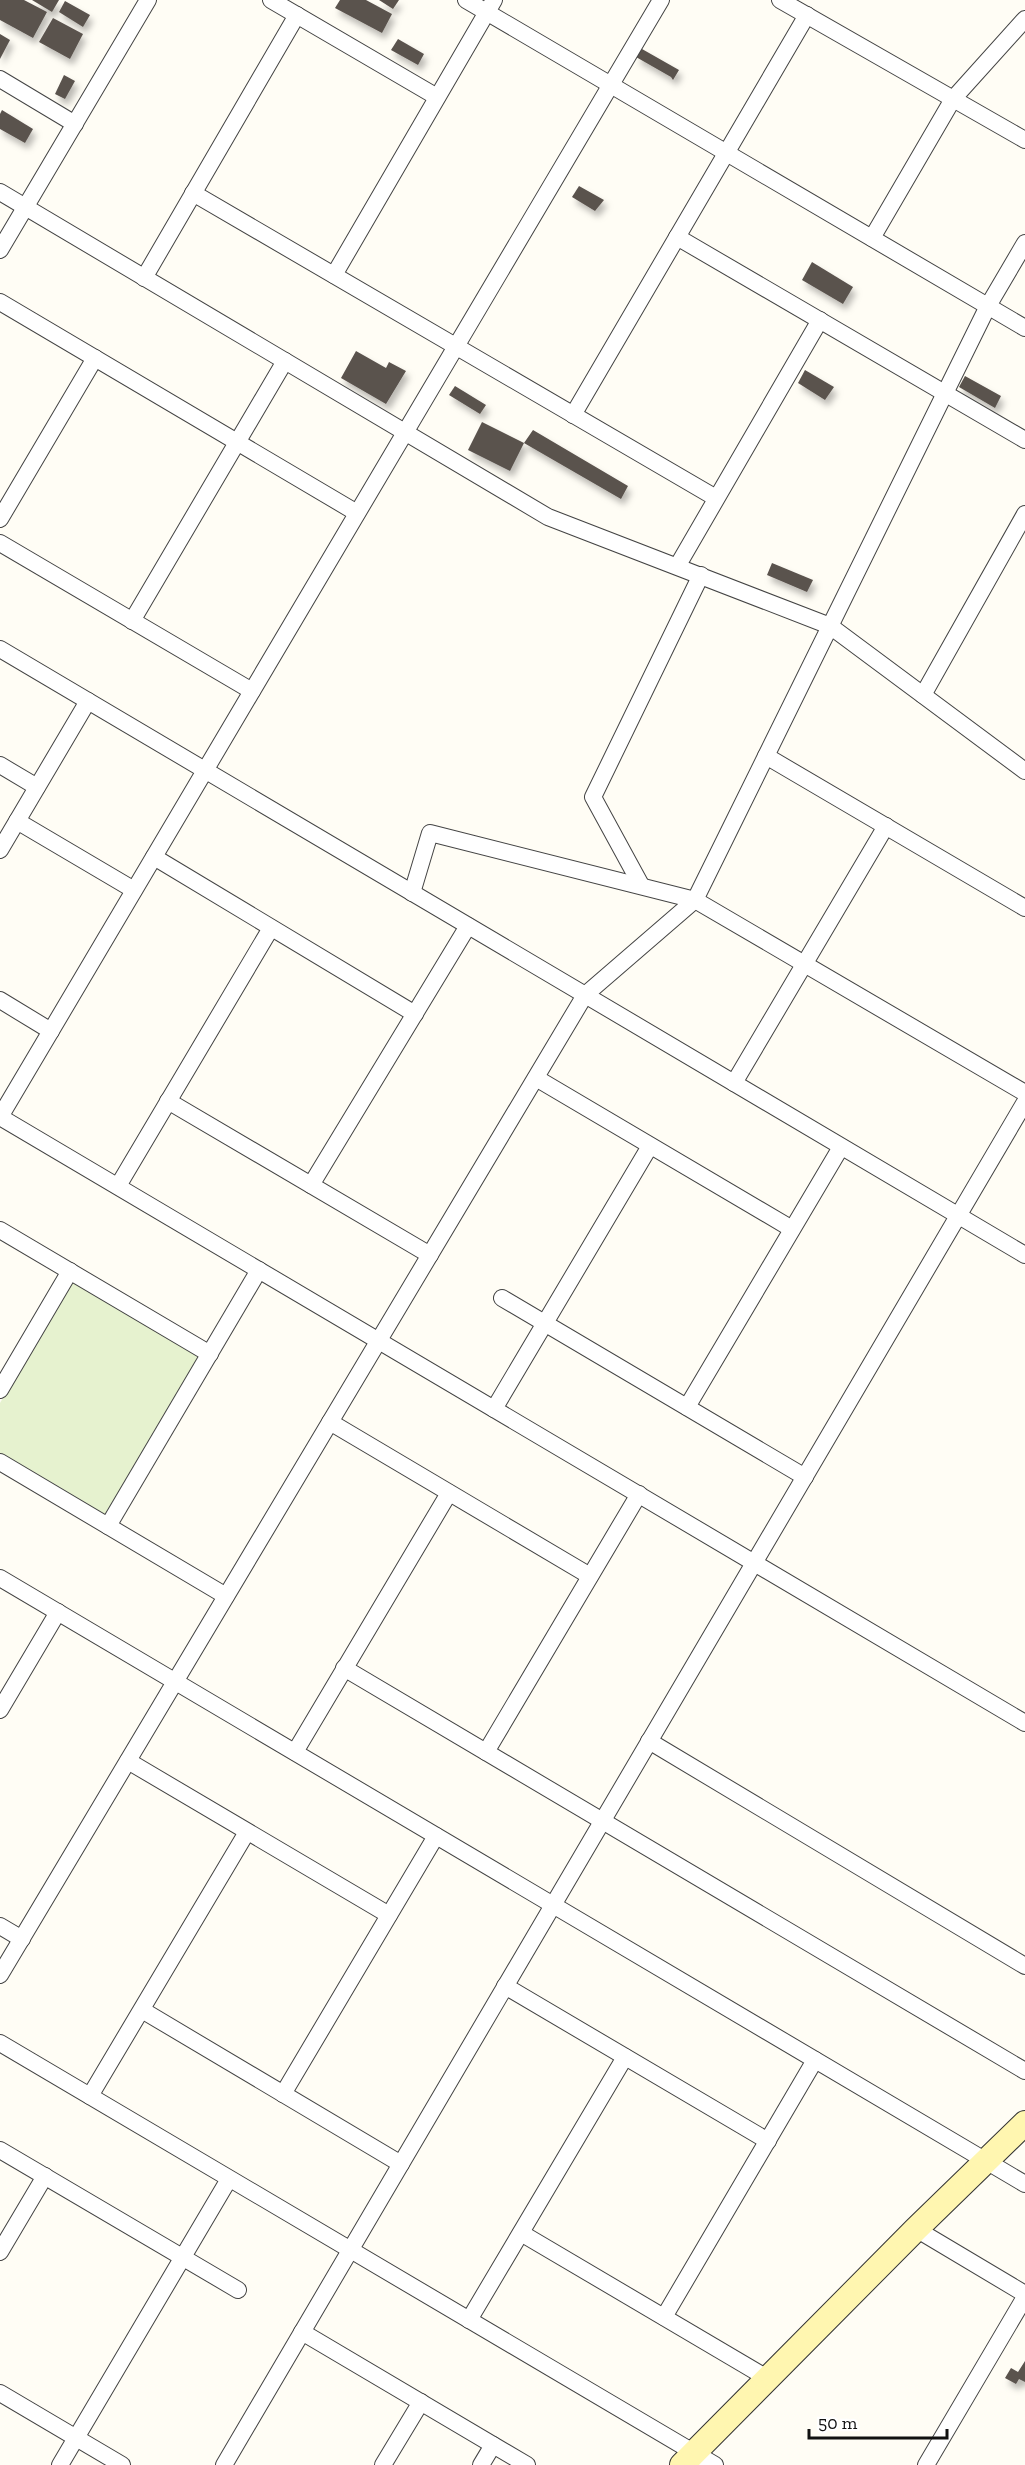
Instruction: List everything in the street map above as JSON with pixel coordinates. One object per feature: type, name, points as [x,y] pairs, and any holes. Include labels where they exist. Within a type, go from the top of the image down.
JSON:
[{"type":"main road","points":[[688,2459],[916,2229],[1025,2123]]},
{"type":"street","points":[[0,250],[148,0]]},
{"type":"street","points":[[271,0],[437,97]]},
{"type":"street","points":[[466,0],[490,6],[610,85],[1025,328]]},
{"type":"street","points":[[661,0],[0,1117],[1025,1723]]},
{"type":"street","points":[[780,0],[1025,141]]},
{"type":"street","points":[[334,275],[490,6]]},
{"type":"street","points":[[144,278],[297,15]]},
{"type":"street","points":[[573,415],[807,15]]},
{"type":"street","points":[[872,238],[953,99],[1025,19]]},
{"type":"street","points":[[0,79],[75,124]]},
{"type":"street","points":[[0,192],[548,517],[678,565],[830,626],[1025,771]]},
{"type":"street","points":[[193,193],[716,498]]},
{"type":"street","points":[[677,237],[1025,440]]},
{"type":"street","points":[[0,1975],[585,995],[695,900],[988,306],[1025,243]]},
{"type":"street","points":[[0,302],[357,513]]},
{"type":"street","points":[[678,565],[820,320]]},
{"type":"street","points":[[0,519],[95,358]]},
{"type":"street","points":[[132,621],[285,361]]},
{"type":"street","points":[[923,695],[1025,514]]},
{"type":"street","points":[[0,543],[252,691]]},
{"type":"street","points":[[641,885],[593,797],[702,575]]},
{"type":"street","points":[[0,649],[1025,1255]]},
{"type":"street","points":[[0,850],[88,701]]},
{"type":"street","points":[[766,756],[1025,908]]},
{"type":"street","points":[[0,765],[37,787]]},
{"type":"street","points":[[17,821],[134,890]]},
{"type":"street","points":[[734,1083],[886,826]]},
{"type":"street","points":[[412,893],[430,833],[695,900],[1025,1093]]},
{"type":"street","points":[[154,857],[414,1014]]},
{"type":"street","points":[[311,1185],[468,926]]},
{"type":"street","points":[[118,1186],[271,928]]},
{"type":"street","points":[[0,1000],[51,1031]]},
{"type":"street","points":[[536,1078],[792,1229]]},
{"type":"street","points":[[168,1101],[430,1255]]},
{"type":"street","points":[[224,2465],[1025,1102]]},
{"type":"street","points":[[494,1409],[650,1146]]},
{"type":"street","points":[[687,1407],[841,1147]]},
{"type":"street","points":[[0,1230],[210,1354]]},
{"type":"street","points":[[108,1526],[259,1270]]},
{"type":"street","points":[[0,1390],[70,1271]]},
{"type":"street","points":[[502,1298],[805,1477]]},
{"type":"street","points":[[330,1422],[590,1576]]},
{"type":"street","points":[[0,1462],[226,1596]]},
{"type":"street","points":[[295,1752],[449,1492]]},
{"type":"street","points":[[486,1752],[639,1494]]},
{"type":"street","points":[[0,1578],[1025,2184]]},
{"type":"street","points":[[0,1710],[6,1688],[58,1612]]},
{"type":"street","points":[[344,1668],[1025,2071]]},
{"type":"street","points":[[649,1742],[1025,1966]]},
{"type":"street","points":[[128,1761],[389,1915]]},
{"type":"street","points":[[90,2096],[247,1832]]},
{"type":"street","points":[[283,2094],[436,1836]]},
{"type":"street","points":[[0,1926],[22,1939]]},
{"type":"street","points":[[505,1986],[768,2141]]},
{"type":"street","points":[[142,2010],[401,2164]]},
{"type":"street","points":[[0,2043],[469,2320],[688,2459],[715,2465]]},
{"type":"street","points":[[469,2320],[625,2057]]},
{"type":"street","points":[[664,2317],[815,2060]]},
{"type":"street","points":[[0,2150],[238,2290]]},
{"type":"street","points":[[0,2252],[45,2176]]},
{"type":"street","points":[[60,2465],[229,2179]]},
{"type":"street","points":[[916,2229],[1025,2296],[926,2465]]},
{"type":"street","points":[[520,2233],[767,2378]]},
{"type":"street","points":[[302,2332],[527,2465]]},
{"type":"street","points":[[0,2393],[122,2465]]},
{"type":"street","points":[[383,2465],[421,2402]]},
{"type":"street","points":[[481,2465],[493,2445]]},
{"type":"green space","points":[[75,1276],[204,1353],[104,1521],[0,1459],[0,1403]]},
{"type":"building","points":[[0,0],[24,0],[47,12],[33,38],[0,20]]},
{"type":"building","points":[[32,0],[59,0],[52,12]]},
{"type":"building","points":[[340,0],[366,0],[392,14],[382,33],[335,8]]},
{"type":"building","points":[[379,0],[399,0],[393,9]]},
{"type":"building","points":[[65,1],[90,15],[83,27],[59,12]]},
{"type":"building","points":[[53,18],[83,34],[70,59],[39,42]]},
{"type":"building","points":[[0,34],[10,40],[0,59]]},
{"type":"building","points":[[398,39],[424,54],[418,65],[391,50]]},
{"type":"building","points":[[642,49],[679,70],[673,80],[636,57]]},
{"type":"building","points":[[64,75],[75,81],[65,99],[55,94]]},
{"type":"building","points":[[2,110],[33,129],[25,143],[0,129]]},
{"type":"building","points":[[579,186],[604,200],[595,211],[572,197]]},
{"type":"building","points":[[812,262],[853,287],[843,304],[802,280]]},
{"type":"building","points":[[356,351],[386,368],[389,362],[406,371],[386,404],[341,378]]},
{"type":"building","points":[[805,370],[834,387],[825,400],[798,383]]},
{"type":"building","points":[[965,376],[1001,396],[995,408],[959,387]]},
{"type":"building","points":[[455,386],[486,405],[480,414],[449,395]]},
{"type":"building","points":[[482,422],[524,443],[510,471],[468,450]]},
{"type":"building","points":[[533,430],[628,486],[621,499],[524,443]]},
{"type":"building","points":[[772,563],[813,580],[807,592],[767,575]]},
{"type":"building","points":[[1025,2361],[1025,2382],[1019,2379],[1016,2384],[1005,2378],[1011,2368],[1018,2372]]}]
